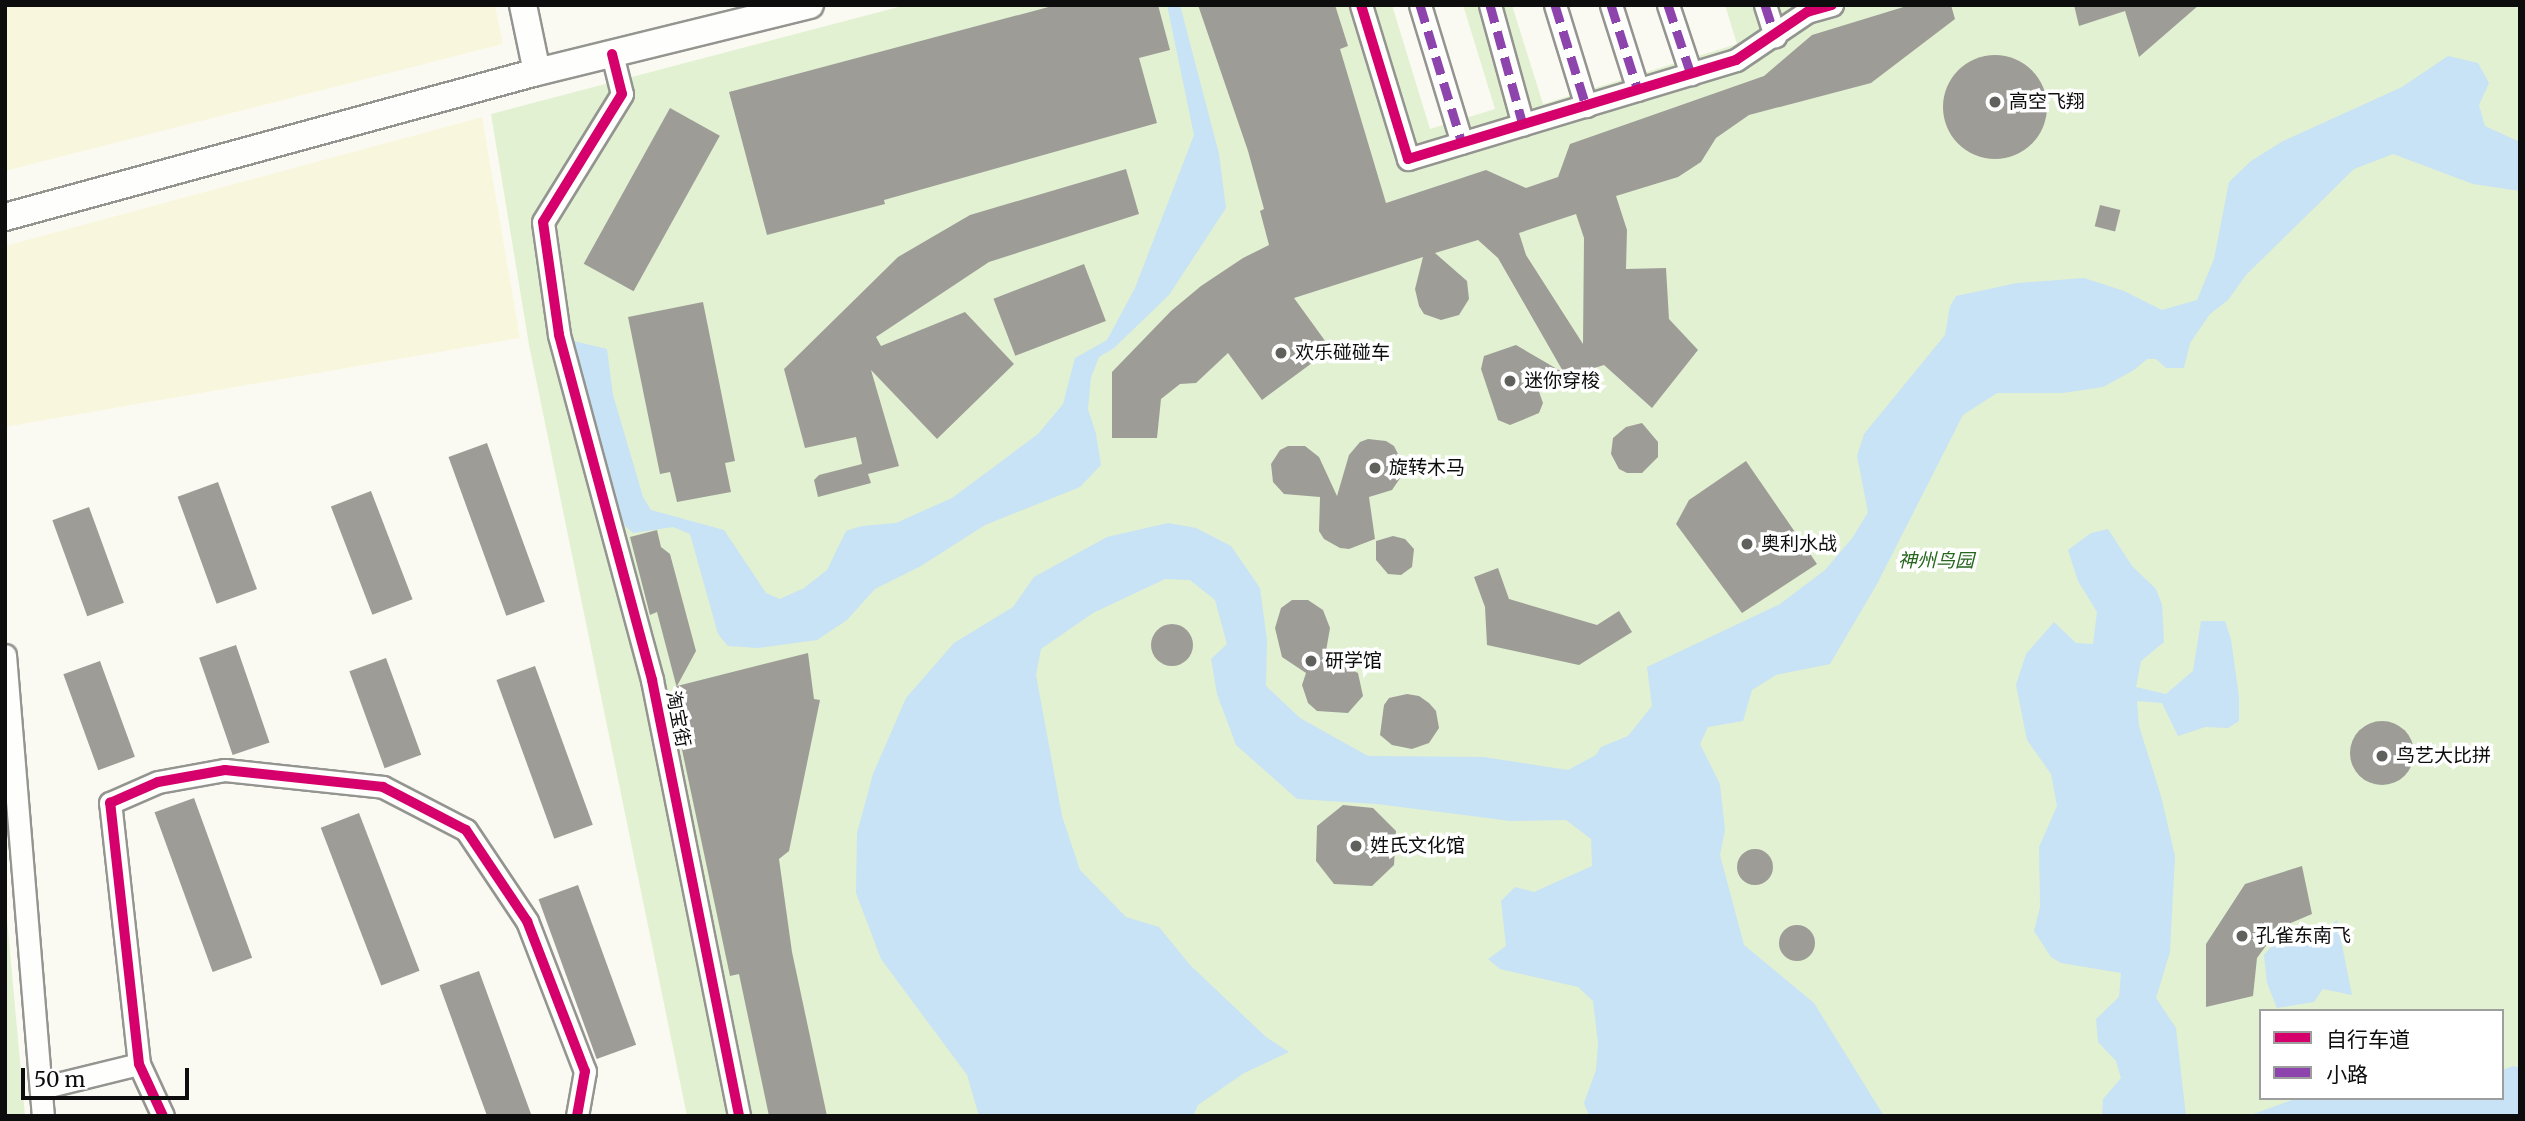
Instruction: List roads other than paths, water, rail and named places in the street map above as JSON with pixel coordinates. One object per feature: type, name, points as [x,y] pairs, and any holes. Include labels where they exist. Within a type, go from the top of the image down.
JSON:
[{"type":"street","points":[[523,5],[537,72]]},
{"type":"street","points":[[5,217],[537,72],[810,5]]},
{"type":"street","points":[[1361,5],[1408,159],[1736,60],[1807,12],[1832,5]]},
{"type":"street","points":[[1420,5],[1462,143]]},
{"type":"street","points":[[1490,5],[1523,125]]},
{"type":"street","points":[[1555,5],[1586,106]]},
{"type":"street","points":[[1611,5],[1638,90]]},
{"type":"street","points":[[1668,5],[1690,74]]},
{"type":"street","points":[[1765,5],[1775,36]]},
{"type":"street","name":"淘宝街","points":[[612,54],[622,94],[543,222],[559,335],[652,680],[739,1116]]},
{"type":"street","points":[[5,655],[43,1116]]},
{"type":"street","points":[[163,1116],[139,1064],[110,803],[159,782],[225,770],[383,788],[466,830],[527,921],[585,1071],[577,1116]]},
{"type":"street","points":[[41,1088],[139,1064]]},
{"type":"water","points":[[1167,5],[1180,5],[1219,154],[1226,208],[1169,295],[1114,348],[1099,357],[1091,377],[1088,409],[1096,434],[1101,465],[1080,487],[985,525],[921,566],[875,589],[847,620],[817,640],[758,648],[728,646],[718,634],[690,534],[673,527],[633,533],[623,524],[569,340],[607,349],[613,395],[643,497],[651,510],[724,530],[766,593],[780,599],[804,588],[827,570],[846,531],[862,526],[896,523],[952,498],[1038,434],[1063,404],[1075,358],[1107,340],[1135,288],[1194,135]]},
{"type":"water","points":[[2448,56],[2478,63],[2489,83],[2479,105],[2485,126],[2520,142],[2520,191],[2473,184],[2393,154],[2354,169],[2246,275],[2228,300],[2210,314],[2190,343],[2184,368],[2166,368],[2156,359],[2147,359],[2134,370],[2103,387],[2063,393],[1997,393],[1963,415],[1877,584],[1830,664],[1776,675],[1752,690],[1743,721],[1708,727],[1700,744],[1720,784],[1725,830],[1720,855],[1744,945],[1814,1003],[1884,1116],[1589,1116],[1584,1103],[1596,1070],[1598,1043],[1593,1001],[1578,987],[1500,969],[1488,959],[1506,946],[1501,901],[1515,887],[1534,892],[1592,866],[1591,839],[1566,820],[1511,821],[1377,804],[1297,799],[1236,745],[1217,694],[1211,659],[1227,644],[1215,600],[1190,580],[1165,579],[1093,613],[1041,649],[1036,675],[1062,816],[1080,870],[1126,917],[1159,927],[1190,965],[1266,1037],[1289,1052],[1244,1073],[1198,1105],[1193,1116],[979,1116],[967,1075],[881,959],[856,893],[857,833],[873,774],[906,698],[954,643],[1013,607],[1034,577],[1107,537],[1168,523],[1196,528],[1231,546],[1260,588],[1267,640],[1266,686],[1300,718],[1368,756],[1484,757],[1568,770],[1596,755],[1601,747],[1628,736],[1652,706],[1647,667],[1780,604],[1825,570],[1853,537],[1868,512],[1857,456],[1864,434],[1945,335],[1950,306],[1956,296],[2017,283],[2084,278],[2124,291],[2162,310],[2197,300],[2214,259],[2229,182],[2251,161],[2283,141],[2402,87]]},
{"type":"water","points":[[2108,529],[2132,566],[2156,589],[2162,605],[2164,642],[2141,661],[2136,687],[2166,694],[2193,671],[2201,621],[2225,621],[2231,639],[2239,697],[2239,721],[2228,728],[2205,727],[2178,736],[2162,703],[2137,701],[2139,726],[2161,796],[2175,856],[2170,952],[2156,998],[2176,1028],[2186,1116],[2102,1116],[2103,1099],[2121,1078],[2116,1061],[2098,1042],[2096,1019],[2119,997],[2121,973],[2061,963],[2051,957],[2034,931],[2040,907],[2039,847],[2057,806],[2051,774],[2027,740],[2016,685],[2026,654],[2054,622],[2076,643],[2093,644],[2097,612],[2078,581],[2068,550],[2091,533]]},
{"type":"water","points":[[2337,920],[2352,995],[2323,989],[2314,1002],[2277,1008],[2267,983],[2264,955],[2271,947],[2291,937],[2315,939]]},
{"type":"water","points":[[2513,1066],[2520,1068],[2520,1116],[2248,1116],[2292,1100],[2504,1100],[2504,1069]]},
{"type":"place","name":"高空飞翔","points":[[1995,102]]},
{"type":"place","name":"欢乐碰碰车","points":[[1281,353]]},
{"type":"place","name":"迷你穿梭","points":[[1510,381]]},
{"type":"place","name":"旋转木马","points":[[1375,468]]},
{"type":"place","name":"奥利水战","points":[[1747,544]]},
{"type":"place","name":"研学馆","points":[[1311,661]]},
{"type":"place","name":"鸟艺大比拼","points":[[2382,756]]},
{"type":"place","name":"姓氏文化馆","points":[[1356,846]]},
{"type":"place","name":"孔雀东南飞","points":[[2242,936]]},
{"type":"park label","name":"神州鸟园","points":[[1936,561]]}]
